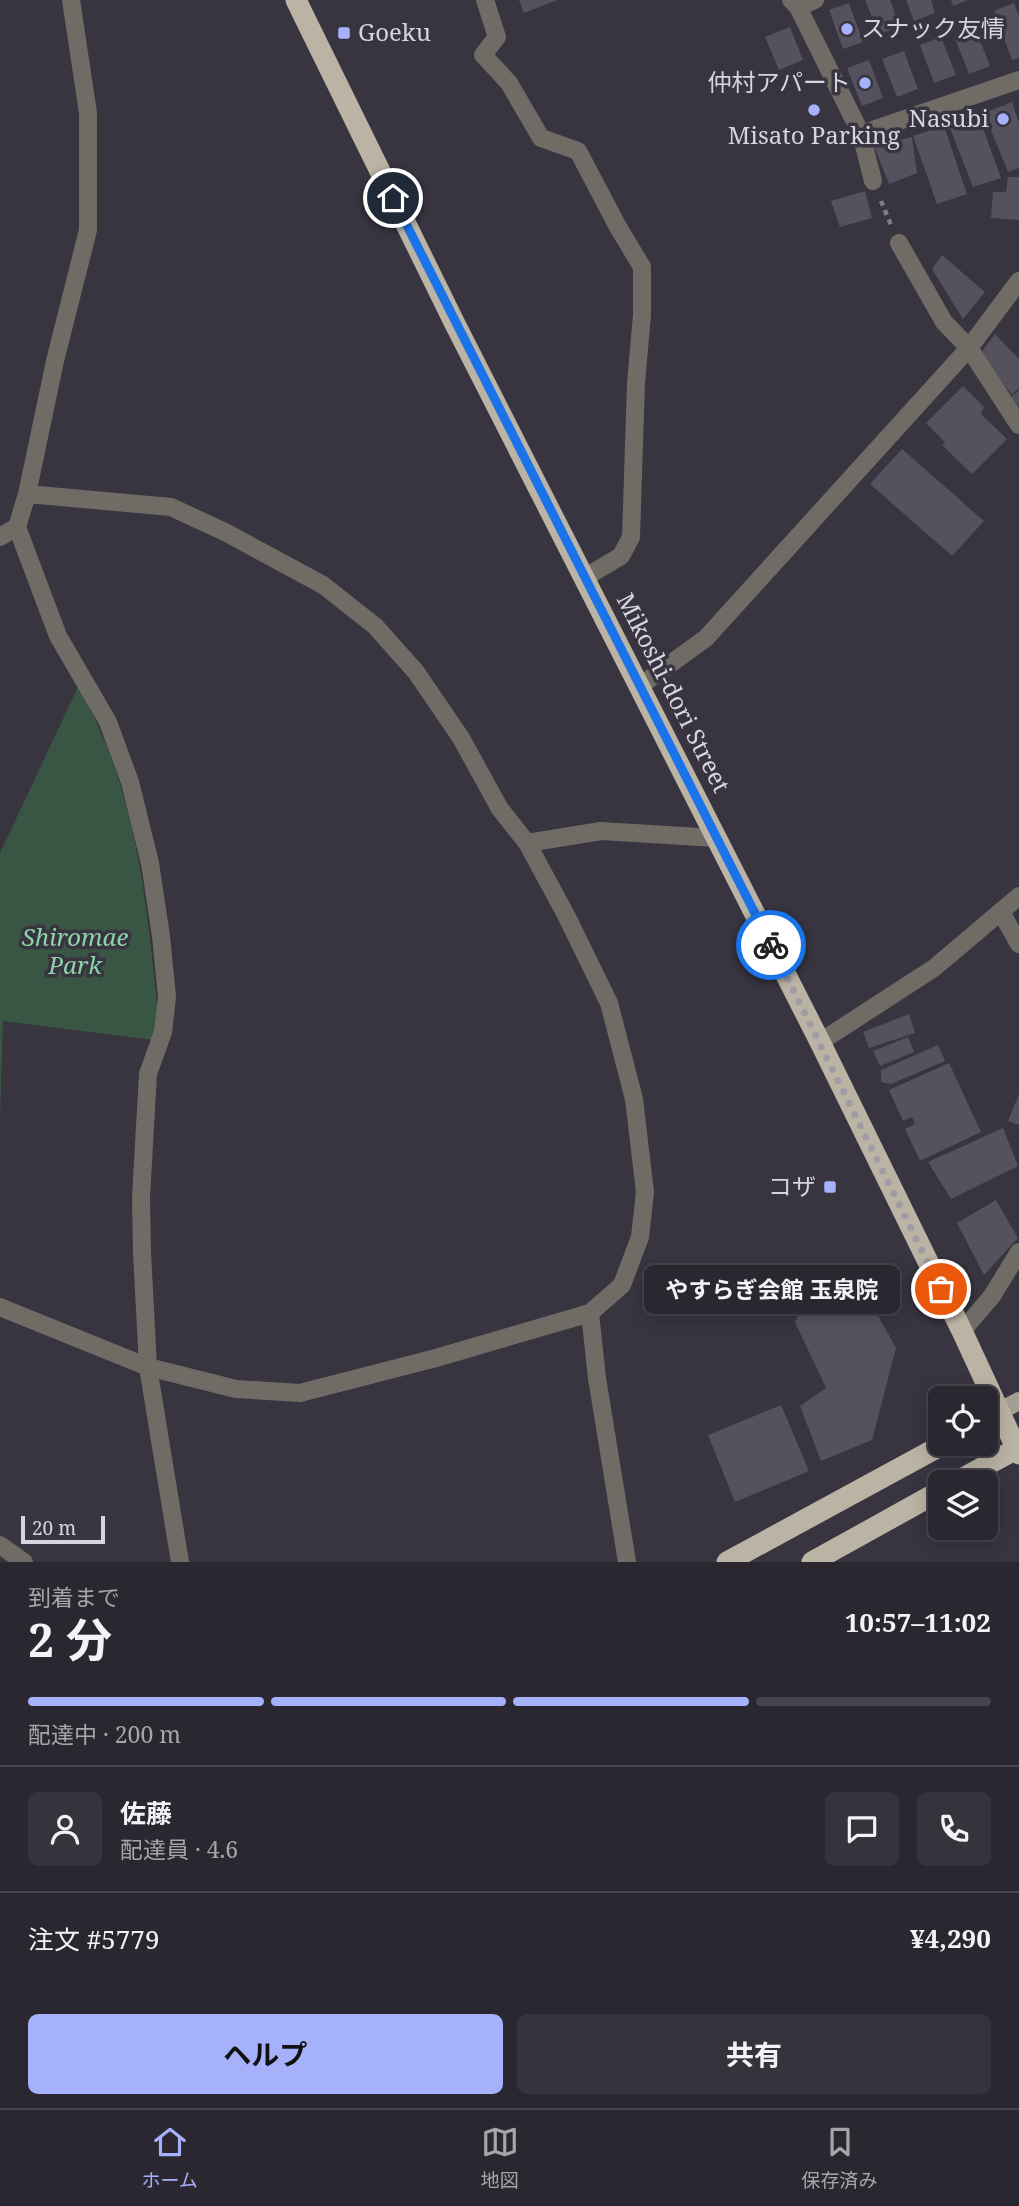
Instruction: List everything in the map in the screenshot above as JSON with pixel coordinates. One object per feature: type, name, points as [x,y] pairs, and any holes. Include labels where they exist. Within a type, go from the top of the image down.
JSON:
[{"type":"highway","name":"Mikoshi-dori Street","points":[[296,0],[448,309],[820,1042],[961,1331],[981,1386]]},
{"type":"highway","name":"Mikoshi-dori Street","points":[[998,1424],[1018,1450]]},
{"type":"highway","points":[[979,1470],[1018,1450]]},
{"type":"highway","points":[[727,1562],[928,1453]]},
{"type":"highway","points":[[812,1562],[928,1498]]},
{"type":"main road","points":[[998,1413],[1019,1401]]},
{"type":"street","points":[[71,0],[88,113],[88,230],[17,527],[58,636],[108,722],[130,782],[150,863],[167,997],[163,1032],[148,1074],[141,1197],[142,1252],[148,1367],[180,1562]]},
{"type":"street","points":[[485,0],[497,37],[483,55],[509,83],[541,138],[578,151],[642,267],[631,537],[621,556],[584,578]]},
{"type":"street","points":[[815,0],[795,3],[861,134],[873,181]]},
{"type":"street","points":[[861,134],[1019,80]]},
{"type":"street","points":[[899,243],[944,323],[969,348],[1019,425]]},
{"type":"street","points":[[640,686],[706,638],[969,348],[1019,281]]},
{"type":"street","points":[[0,1307],[148,1367],[236,1389],[300,1393],[436,1358],[590,1312],[622,1285],[640,1237],[645,1192],[634,1099],[609,1003],[527,843],[500,809],[461,738],[416,672],[374,626],[323,585],[171,507],[27,494]]},
{"type":"street","points":[[0,537],[17,527]]},
{"type":"street","points":[[527,843],[601,831],[716,838]]},
{"type":"street","points":[[820,1042],[934,968],[1019,896]]},
{"type":"street","points":[[1001,912],[1019,944]]},
{"type":"street","points":[[961,1331],[992,1296],[1019,1252]]},
{"type":"street","points":[[590,1312],[597,1378],[628,1562]]},
{"type":"street","points":[[0,1545],[24,1562]]},
{"type":"path","points":[[873,181],[899,243]]},
{"type":"green space","name":"Shiromae Park","points":[[78,687],[99,729],[129,815],[145,903],[161,1041],[3,1021],[0,1118],[0,853]]},
{"type":"building","points":[[519,0],[557,0],[524,13]]},
{"type":"building","points":[[865,0],[890,0],[900,27],[879,34]]},
{"type":"building","points":[[906,0],[931,0],[935,13],[914,21]]},
{"type":"building","points":[[951,0],[968,0],[953,6]]},
{"type":"building","points":[[849,3],[863,42],[843,49],[829,10]]},
{"type":"building","points":[[1014,3],[1019,16],[1019,58],[1012,60],[994,11]]},
{"type":"building","points":[[790,27],[803,60],[779,70],[765,37]]},
{"type":"building","points":[[975,28],[990,66],[969,74],[954,36]]},
{"type":"building","points":[[941,37],[956,75],[934,83],[920,45]]},
{"type":"building","points":[[904,51],[918,89],[897,97],[882,59]]},
{"type":"building","name":"仲村アパート","points":[[869,60],[883,98],[862,106],[847,68]]},
{"type":"building","points":[[1012,102],[1019,123],[1019,168],[1008,172],[984,113]]},
{"type":"building","points":[[978,114],[1001,178],[973,187],[948,123]]},
{"type":"building","points":[[944,126],[967,194],[937,204],[913,136]]},
{"type":"building","points":[[912,137],[917,173],[889,184],[874,146]]},
{"type":"building","points":[[1008,177],[1019,177],[1019,220],[991,218],[993,192],[1006,192]]},
{"type":"building","points":[[865,191],[872,218],[840,227],[831,201]]},
{"type":"building","points":[[942,255],[985,292],[963,319],[932,269]]},
{"type":"building","points":[[995,334],[1019,359],[1019,388],[1012,395],[980,354]]},
{"type":"building","points":[[963,386],[984,407],[981,414],[1007,439],[972,474],[942,445],[945,442],[926,423]]},
{"type":"building","points":[[1019,390],[1019,407],[1011,397]]},
{"type":"building","points":[[902,449],[984,521],[952,556],[870,484]]},
{"type":"building","points":[[909,1014],[915,1033],[869,1048],[863,1032]]},
{"type":"building","points":[[908,1037],[914,1052],[880,1066],[873,1051]]},
{"type":"building","points":[[938,1045],[945,1061],[891,1084],[881,1082],[881,1070]]},
{"type":"building","points":[[949,1063],[981,1132],[920,1161],[905,1129],[915,1124],[912,1117],[903,1121],[889,1090]]},
{"type":"building","points":[[1019,1094],[1019,1125],[1008,1121]]},
{"type":"building","points":[[1003,1128],[1018,1166],[951,1199],[928,1162]]},
{"type":"building","points":[[996,1200],[1018,1238],[984,1275],[957,1223]]},
{"type":"building","points":[[853,1270],[896,1348],[872,1440],[821,1461],[800,1406],[826,1388],[795,1322],[812,1286]]},
{"type":"building","points":[[781,1405],[809,1471],[735,1502],[708,1435]]},
{"type":"way so far","points":[[771,945],[941,1289]]},
{"type":"place","name":"スナック友情","points":[[847,29]]},
{"type":"place","name":"Goeku","points":[[344,33]]},
{"type":"place","name":"仲村アパート","points":[[865,83]]},
{"type":"place","name":"Misato Parking","points":[[814,110]]},
{"type":"place","name":"Nasubi","points":[[1003,119]]},
{"type":"place","name":"コザ","points":[[830,1187]]},
{"type":"place","name":"やすらぎ会館 玉泉院","points":[[941,1289]]},
{"type":"route","points":[[393,198],[771,945]]}]
